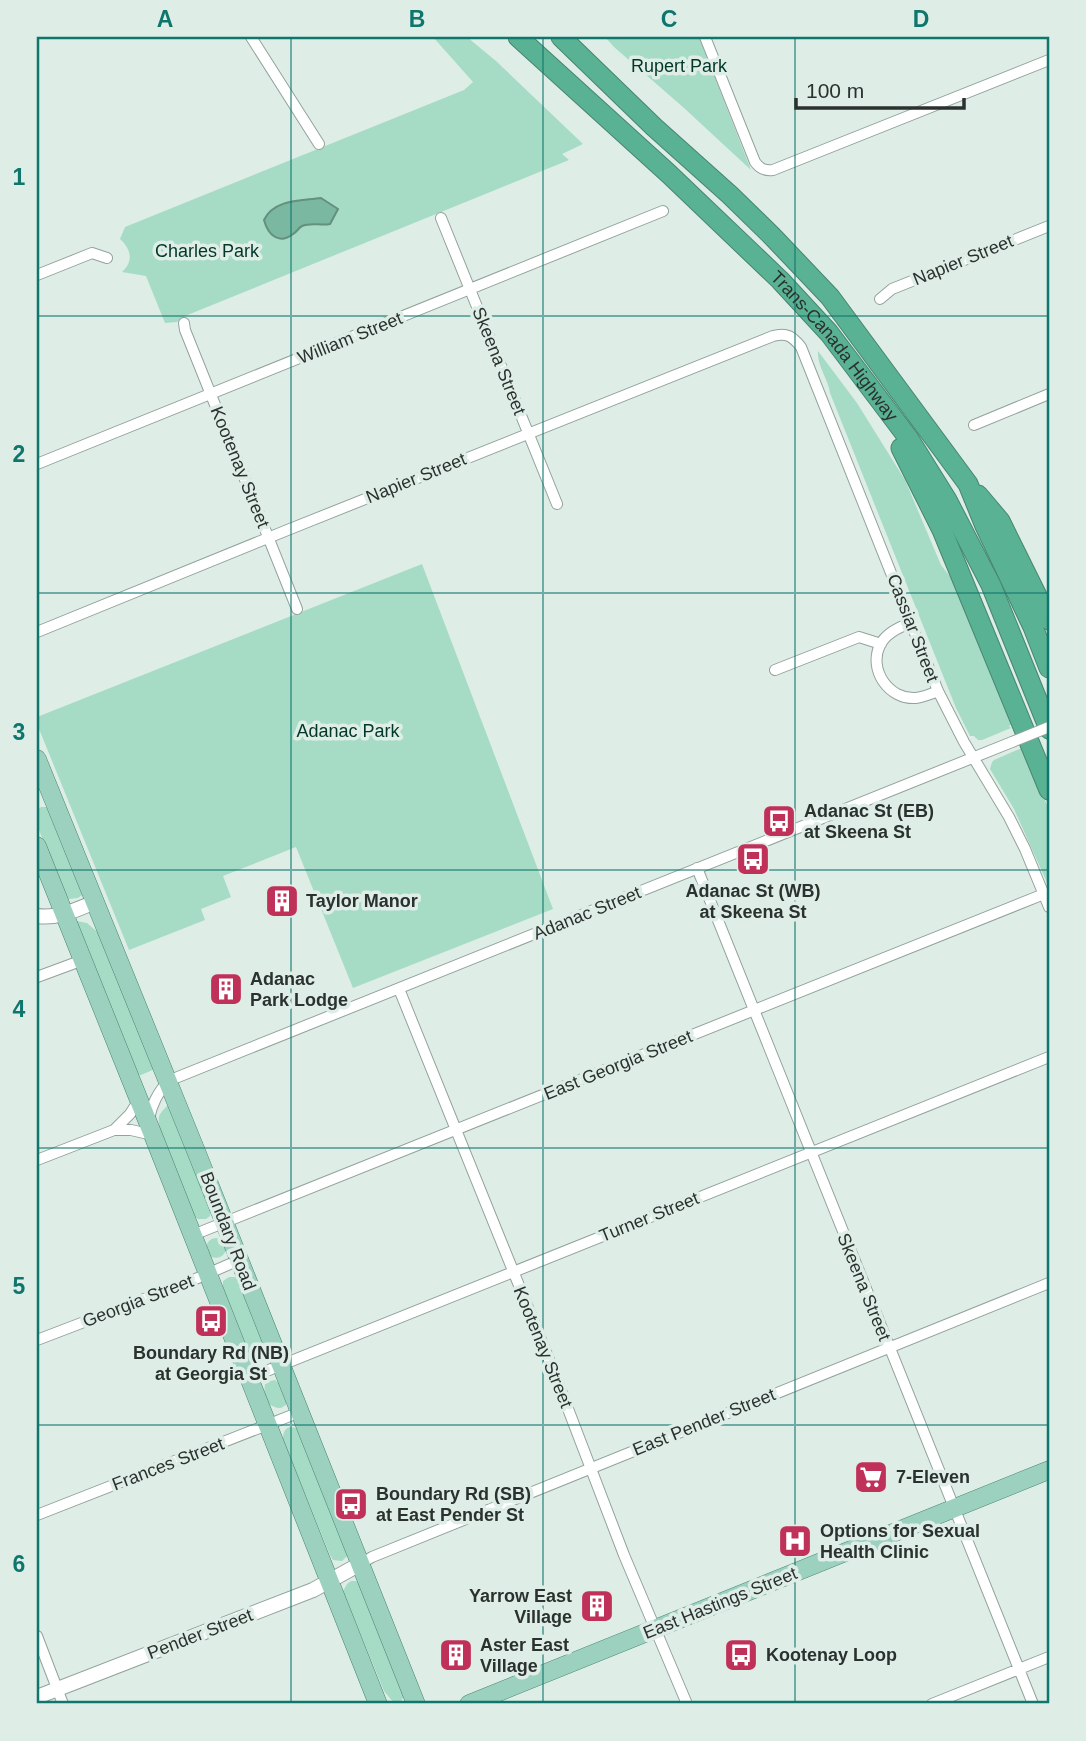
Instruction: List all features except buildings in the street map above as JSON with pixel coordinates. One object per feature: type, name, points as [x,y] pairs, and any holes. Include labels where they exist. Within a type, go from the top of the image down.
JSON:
[{"type":"highway","name":"Trans-Canada Highway","points":[[518,37],[669,174],[780,280],[829,333],[867,382],[909,439],[971,544],[991,585],[1049,728]]},
{"type":"highway","name":"Trans-Canada Highway","points":[[561,37],[654,127],[730,195],[830,297],[968,484],[1049,668]]},
{"type":"highway","points":[[867,382],[942,530],[1049,790]]},
{"type":"highway","points":[[968,484],[1000,521],[1049,620]]},
{"type":"main road","name":"Boundary Road","points":[[37,760],[43,794],[95,902],[416,1704]]},
{"type":"main road","name":"Boundary Road","points":[[37,846],[378,1704]]},
{"type":"main road","name":"East Hastings Street","points":[[469,1704],[1049,1470]]},
{"type":"street","points":[[251,37],[319,144]]},
{"type":"street","points":[[705,37],[755,162],[762,170],[773,170],[1049,60]]},
{"type":"street","name":"William Street","points":[[37,464],[663,211]]},
{"type":"street","name":"Skeena Street","points":[[441,218],[557,504]]},
{"type":"street","name":"Napier Street","points":[[880,299],[892,289],[1049,226]]},
{"type":"street","points":[[37,275],[92,253],[107,258]]},
{"type":"street","name":"Kootenay Street","points":[[184,323],[297,609]]},
{"type":"street","name":"Napier Street","points":[[37,632],[773,336],[785,334],[796,340]]},
{"type":"street","name":"Cassiar Street","points":[[796,340],[806,358],[937,691],[964,742],[1010,817],[1049,907]]},
{"type":"street","points":[[974,425],[1049,394]]},
{"type":"street","points":[[911,623],[890,633],[880,644],[876,658],[878,672],[893,692],[905,697],[917,698],[937,691]]},
{"type":"street","points":[[775,670],[859,638],[880,644]]},
{"type":"street","name":"Adanac Street","points":[[168,1081],[1049,728]]},
{"type":"street","name":"Skeena Street","points":[[696,868],[1032,1704]]},
{"type":"street","name":"East Georgia Street","points":[[193,1235],[1044,894]]},
{"type":"street","points":[[37,916],[64,914],[95,902]]},
{"type":"street","points":[[37,977],[83,960]]},
{"type":"street","name":"Kootenay Street","points":[[399,989],[624,1555],[687,1704]]},
{"type":"street","name":"Turner Street","points":[[249,1378],[1049,1057]]},
{"type":"street","points":[[37,1160],[114,1130],[150,1129],[152,1105],[168,1081]]},
{"type":"street","points":[[114,1130],[139,1100]]},
{"type":"street","name":"Georgia Street","points":[[37,1340],[239,1261]]},
{"type":"street","name":"East Pender Street","points":[[360,1564],[1049,1283]]},
{"type":"street","name":"Frances Street","points":[[37,1515],[300,1412]]},
{"type":"street","name":"Pender Street","points":[[37,1697],[300,1595],[360,1564]]},
{"type":"street","points":[[37,1636],[63,1704]]},
{"type":"street","points":[[932,1704],[1049,1657]]},
{"type":"green space","name":"Charles Park","points":[[433,37],[467,37],[583,144],[562,154],[569,160],[185,316],[177,322],[165,323],[146,276],[122,272],[130,259],[127,247],[120,239],[125,227],[464,90],[473,82]]},
{"type":"green space","name":"Rupert Park","points":[[605,37],[699,37],[751,170],[614,47]]},
{"type":"green space","points":[[818,351],[857,403],[905,480],[941,565],[956,584],[1012,724],[1009,726],[1011,728],[982,740],[970,736],[956,708],[830,393]]},
{"type":"green space","name":"Adanac Park","points":[[422,564],[553,909],[353,988],[296,847],[223,876],[231,897],[201,909],[205,920],[129,950],[37,724],[37,717]]},
{"type":"green space","points":[[1024,747],[1049,810],[1049,887],[1014,809],[990,769],[994,760]]},
{"type":"green space","points":[[41,807],[53,811],[83,889],[78,898],[69,899],[65,895],[37,825],[37,810]]},
{"type":"green space","points":[[77,921],[87,923],[101,935],[155,1069],[136,1075]]},
{"type":"green space","points":[[168,1105],[211,1212],[206,1219],[198,1219],[193,1215],[160,1131],[159,1116]]},
{"type":"green space","points":[[216,1238],[223,1241],[226,1248],[223,1255],[216,1258],[209,1255],[206,1248],[209,1241]]},
{"type":"green space","points":[[236,1277],[241,1283],[268,1354],[262,1362],[256,1362],[250,1357],[223,1290],[223,1281]]},
{"type":"green space","points":[[275,1380],[286,1394],[286,1405],[281,1408],[269,1404],[265,1397],[265,1384]]},
{"type":"green space","points":[[290,1427],[297,1428],[302,1433],[348,1555],[342,1561],[333,1560],[330,1555],[283,1440],[284,1432]]},
{"type":"green space","points":[[351,1581],[362,1586],[403,1692],[399,1704],[394,1703],[384,1691],[343,1591]]},
{"type":"shaded area","points":[[321,198],[338,209],[330,224],[305,225],[283,239],[275,237],[268,230],[264,220],[274,208],[289,202]]},
{"type":"place","name":"Adanac St (EB) at Skeena St","points":[[779,821]]},
{"type":"place","name":"Adanac St (WB) at Skeena St","points":[[753,859]]},
{"type":"place","name":"Taylor Manor","points":[[282,901]]},
{"type":"place","name":"Adanac Park Lodge","points":[[226,989]]},
{"type":"place","name":"Boundary Rd (NB) at Georgia St","points":[[211,1321]]},
{"type":"place","name":"7-Eleven","points":[[871,1477]]},
{"type":"place","name":"Boundary Rd (SB) at East Pender St","points":[[351,1504]]},
{"type":"place","name":"Options for Sexual Health Clinic","points":[[795,1541]]},
{"type":"place","name":"Yarrow East Village","points":[[597,1606]]},
{"type":"place","name":"Aster East Village","points":[[456,1655]]},
{"type":"place","name":"Kootenay Loop","points":[[741,1655]]}]
